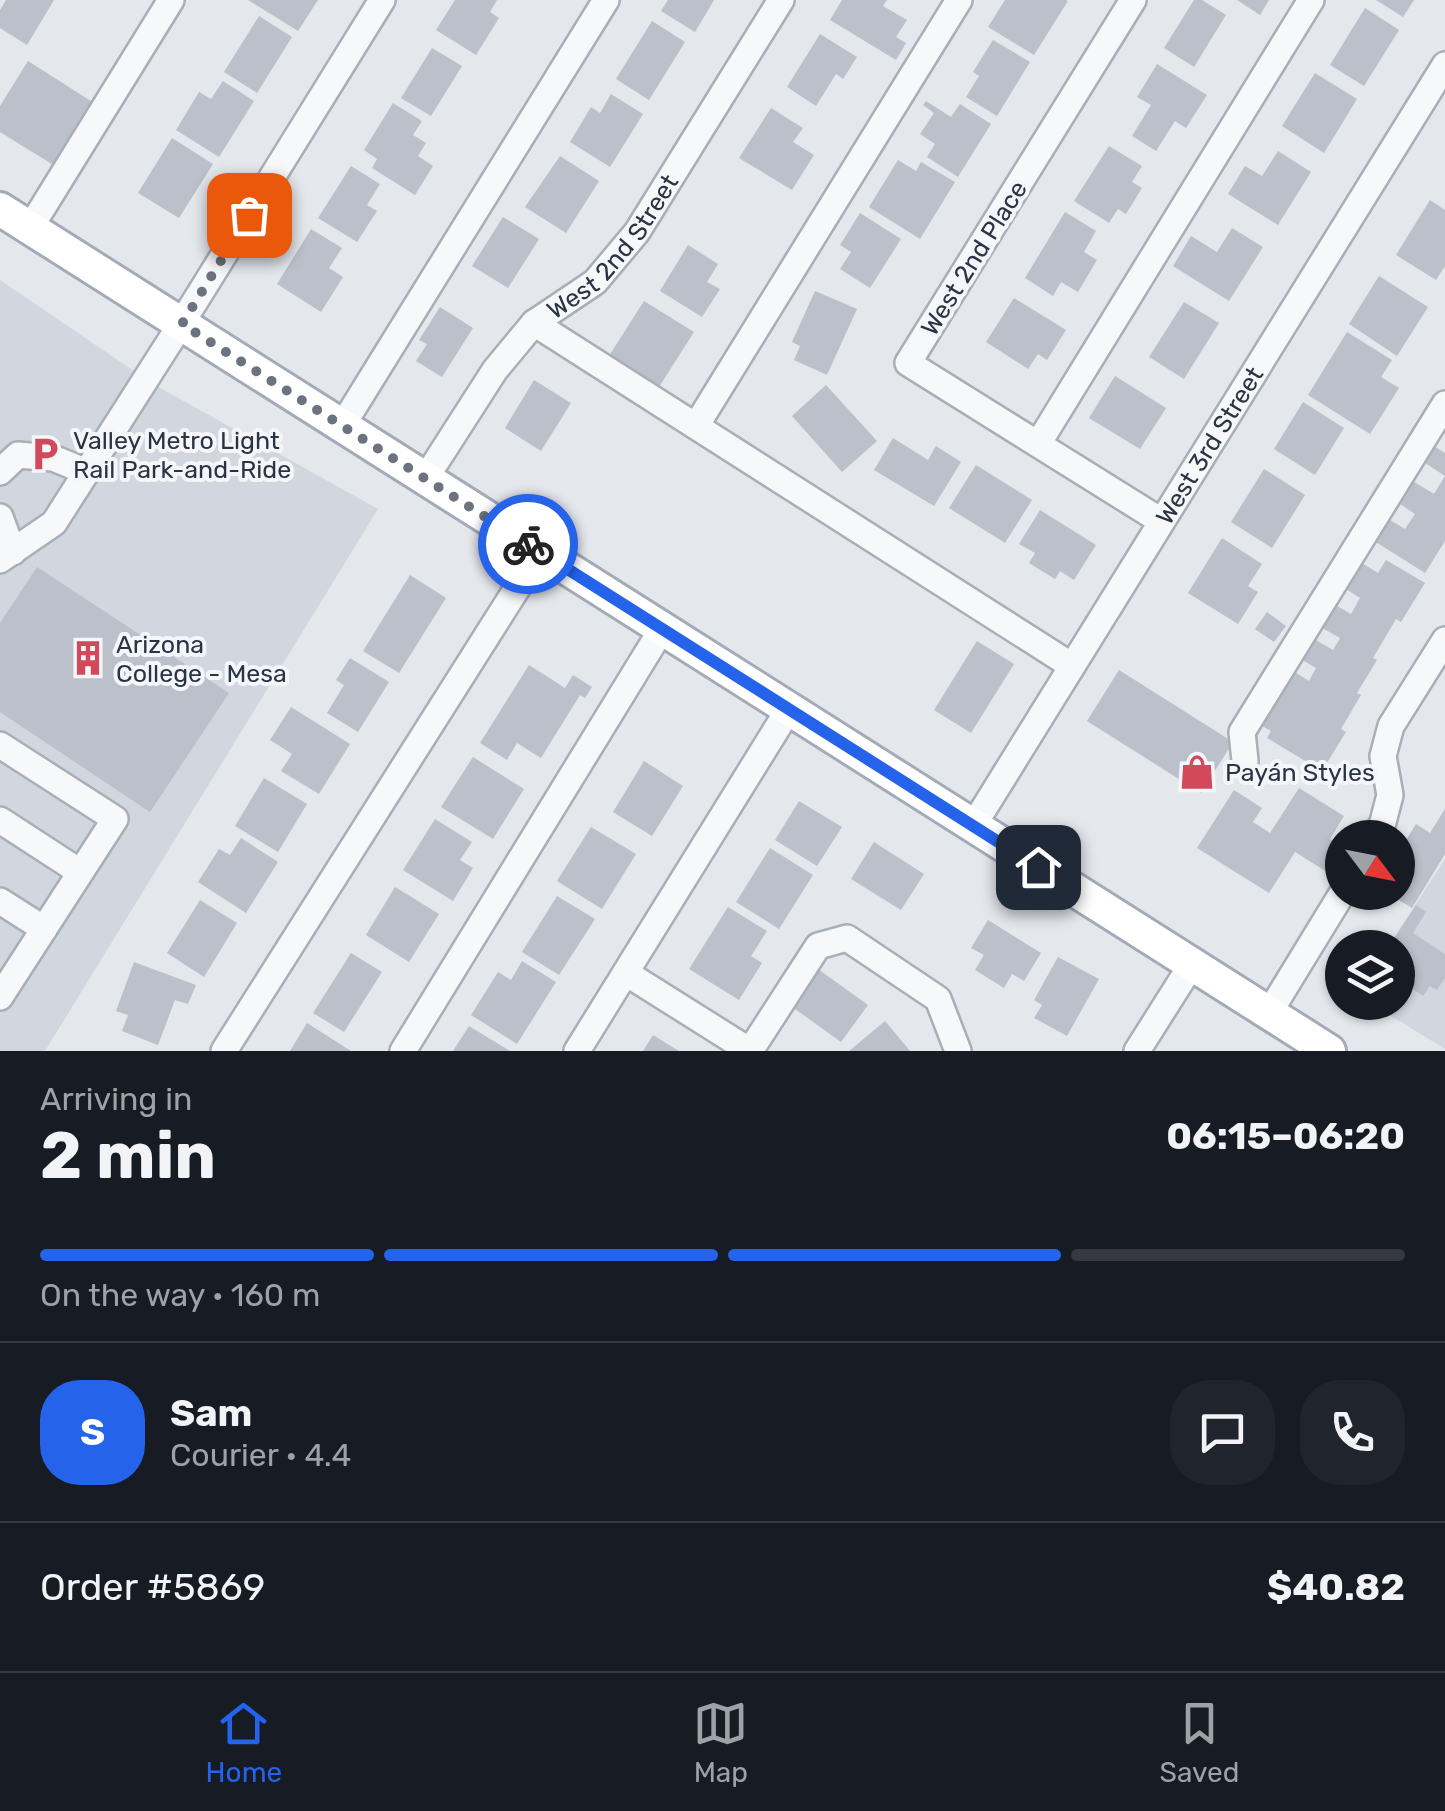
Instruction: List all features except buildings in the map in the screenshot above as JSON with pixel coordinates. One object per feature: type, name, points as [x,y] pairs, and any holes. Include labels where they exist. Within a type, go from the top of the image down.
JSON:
[{"type":"main road","points":[[0,208],[1325,1050]]},
{"type":"street","points":[[30,228],[171,0]]},
{"type":"street","points":[[0,517],[6,556],[54,523],[382,0]]},
{"type":"street","points":[[342,426],[606,0]]},
{"type":"street","name":"West 2nd Street","points":[[425,479],[495,370],[534,323],[595,282],[637,232],[781,0]]},
{"type":"street","points":[[696,426],[960,0]]},
{"type":"street","name":"West 2nd Place","points":[[1132,0],[908,363],[1162,522]]},
{"type":"street","points":[[1038,444],[1311,0]]},
{"type":"street","name":"West 3rd Street","points":[[973,826],[1445,65]]},
{"type":"street","points":[[534,323],[1072,666]]},
{"type":"street","points":[[1246,762],[1242,732],[1445,404]]},
{"type":"street","points":[[0,472],[18,455],[53,458],[87,472]]},
{"type":"street","points":[[224,1051],[540,552]]},
{"type":"street","points":[[403,1051],[662,629]]},
{"type":"street","points":[[1384,820],[1390,795],[1383,756],[1391,726],[1445,640]]},
{"type":"street","points":[[577,1051],[789,709]]},
{"type":"street","points":[[0,744],[115,818],[2,989]]},
{"type":"street","points":[[0,820],[80,872]]},
{"type":"street","points":[[0,901],[44,929]]},
{"type":"street","points":[[1269,1013],[1332,910]]},
{"type":"street","points":[[626,973],[750,1051],[818,946],[846,938],[938,999],[958,1051]]},
{"type":"street","points":[[1137,1051],[1192,964]]},
{"type":"shaded area","points":[[0,280],[153,384],[378,509],[45,1051],[0,1051]]},
{"type":"shaded area","points":[[1445,859],[1445,1049],[1398,1020],[1415,1020],[1415,930],[1399,930]]},
{"type":"way so far","points":[[249,215],[182,324],[528,544]]},
{"type":"place","name":"Valley Metro Light Rail Park-and-Ride","points":[[45,454]]},
{"type":"place","name":"Arizona College - Mesa","points":[[88,658]]},
{"type":"place","name":"Payán Styles","points":[[1197,772]]},
{"type":"route","points":[[528,544],[1038,867]]}]
